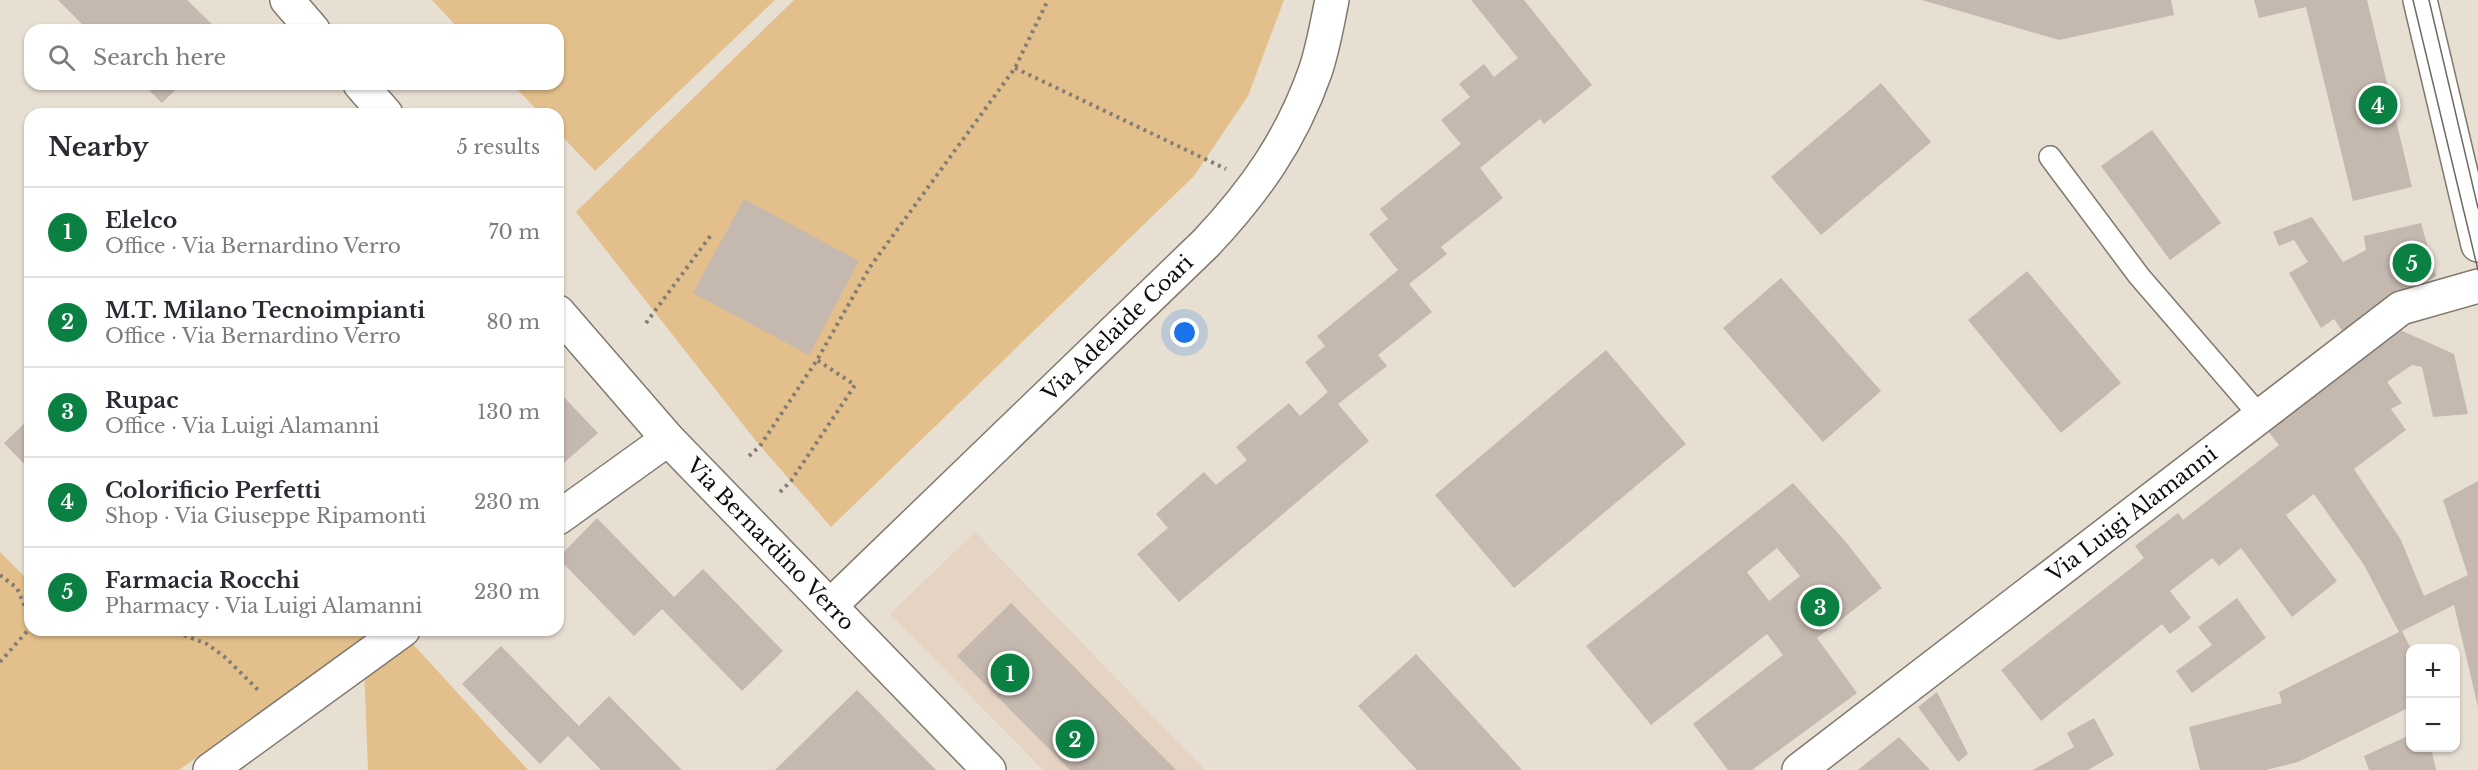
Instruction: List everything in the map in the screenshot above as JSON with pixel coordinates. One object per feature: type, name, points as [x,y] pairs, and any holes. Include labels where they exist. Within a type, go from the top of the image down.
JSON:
[{"type":"street","points":[[287,0],[308,24]]},
{"type":"street","name":"Via Adelaide Coari","points":[[830,606],[1206,243],[1257,184],[1282,146],[1301,108],[1316,70],[1332,0]]},
{"type":"street","points":[[2420,0],[2478,246]]},
{"type":"street","points":[[365,90],[381,108]]},
{"type":"street","name":"Via Luigi Alamanni","points":[[1799,770],[2401,308],[2478,286]]},
{"type":"street","name":"Via Bernardino Verro","points":[[564,319],[668,439],[989,770]]},
{"type":"street","points":[[564,514],[668,439]]},
{"type":"street","points":[[210,770],[394,636]]},
{"type":"lane","points":[[2050,157],[2139,276],[2260,416]]},
{"type":"path","points":[[749,456],[760,446],[817,360],[870,267],[1016,68],[1048,0]]},
{"type":"path","points":[[1016,68],[1257,184]]},
{"type":"path","points":[[646,323],[711,235]]},
{"type":"path","points":[[780,492],[791,482],[855,385],[817,360]]},
{"type":"path","points":[[0,575],[17,588],[24,605]]},
{"type":"path","points":[[0,662],[24,635]]},
{"type":"path","points":[[186,636],[207,644],[226,658],[264,696]]},
{"type":"shaded area","points":[[432,0],[775,0],[595,171],[564,138],[564,108],[535,108],[518,90],[564,90],[564,24],[454,24]]},
{"type":"shaded area","points":[[794,0],[1284,0],[1248,96],[1194,176],[831,527],[756,441],[576,212]]},
{"type":"shaded area","points":[[975,532],[1205,770],[1043,770],[890,614]]},
{"type":"shaded area","points":[[0,552],[24,576],[24,636],[367,636],[179,770],[0,770]]},
{"type":"shaded area","points":[[396,636],[406,636],[528,770],[368,770],[364,667]]},
{"type":"building","points":[[58,0],[187,0],[212,24],[82,24]]},
{"type":"building","points":[[1471,0],[1524,0],[1592,85],[1544,124],[1540,119],[1480,168],[1503,198],[1441,247],[1447,254],[1409,284],[1432,312],[1378,355],[1387,366],[1338,404],[1369,441],[1179,602],[1137,554],[1168,528],[1156,514],[1204,472],[1216,485],[1247,460],[1236,447],[1289,403],[1300,416],[1328,392],[1305,362],[1325,346],[1317,336],[1398,270],[1369,234],[1388,219],[1380,209],[1461,144],[1441,120],[1470,97],[1459,84],[1484,64],[1494,77],[1518,58]]},
{"type":"building","points":[[1922,0],[2171,0],[2174,15],[2059,40]]},
{"type":"building","points":[[2254,0],[2367,0],[2412,187],[2353,201],[2306,7],[2259,18]]},
{"type":"building","points":[[1881,83],[1931,142],[1821,235],[1771,177]]},
{"type":"building","points":[[149,90],[175,90],[162,103]]},
{"type":"building","points":[[2152,130],[2221,223],[2170,260],[2101,166]]},
{"type":"building","points":[[744,199],[859,261],[809,355],[693,293]]},
{"type":"building","points":[[2312,217],[2343,262],[2366,250],[2364,236],[2421,223],[2436,276],[2380,309],[2346,336],[2334,319],[2321,328],[2289,273],[2308,262],[2294,240],[2279,246],[2273,232]]},
{"type":"building","points":[[2027,271],[2121,383],[2061,433],[1968,320]]},
{"type":"building","points":[[1781,278],[1881,391],[1823,442],[1723,328]]},
{"type":"building","points":[[2398,329],[2454,354],[2468,414],[2433,417],[2422,367],[2412,365],[2387,382],[2402,403],[2391,409],[2406,430],[2354,469],[2401,540],[2424,596],[2468,575],[2443,500],[2478,481],[2478,707],[2454,605],[2402,631],[2408,644],[2406,644],[2406,709],[2298,762],[2266,770],[2200,770],[2189,727],[2282,703],[2279,692],[2399,632],[2364,565],[2314,494],[2286,515],[2337,581],[2292,617],[2241,548],[2219,566],[2212,558],[2170,591],[2191,618],[2170,634],[2162,624],[2041,721],[2001,670],[2144,558],[2135,546],[2178,513],[2183,520],[2279,445],[2268,431]]},
{"type":"building","points":[[1606,350],[1686,444],[1514,588],[1435,495]]},
{"type":"building","points":[[564,397],[598,433],[564,463]]},
{"type":"building","points":[[24,424],[24,464],[4,443]]},
{"type":"building","points":[[1793,483],[1845,541],[1882,588],[1817,638],[1857,693],[1752,770],[1728,770],[1693,724],[1783,655],[1767,634],[1651,725],[1586,646]],"holes":[[[1777,548],[1800,576],[1769,601],[1747,572]]]},
{"type":"building","points":[[597,518],[674,597],[703,569],[783,651],[742,691],[662,609],[634,636],[564,564],[564,552]]},
{"type":"building","points":[[2237,598],[2266,638],[2192,693],[2176,671],[2212,645],[2198,627]]},
{"type":"building","points":[[1011,603],[1176,770],[1070,770],[957,656]]},
{"type":"building","points":[[501,646],[579,726],[609,696],[682,770],[601,770],[568,736],[540,764],[462,684]]},
{"type":"building","points":[[1416,654],[1522,770],[1417,770],[1358,706]]},
{"type":"building","points":[[857,690],[936,770],[775,770],[820,726]]},
{"type":"building","points":[[1937,692],[1968,754],[1958,762],[1918,707]]},
{"type":"building","points":[[2094,718],[2114,755],[2088,770],[2033,770],[2074,747],[2067,733]]},
{"type":"building","points":[[1899,737],[1930,770],[1858,770]]},
{"type":"building","points":[[2406,737],[2406,752],[2432,752],[2436,770],[2369,770],[2364,756]]},
{"type":"tram line","points":[[2413,0],[2478,270]]},
{"type":"tram line","points":[[2429,0],[2478,208]]},
{"type":"place","name":"Colorificio Perfetti","points":[[2378,105]]},
{"type":"place","name":"Farmacia Rocchi","points":[[2412,263]]},
{"type":"place","name":"Rupac","points":[[1820,607]]},
{"type":"place","name":"Elelco","points":[[1010,673]]},
{"type":"place","name":"M.T. Milano Tecnoimpianti","points":[[1075,739]]}]
